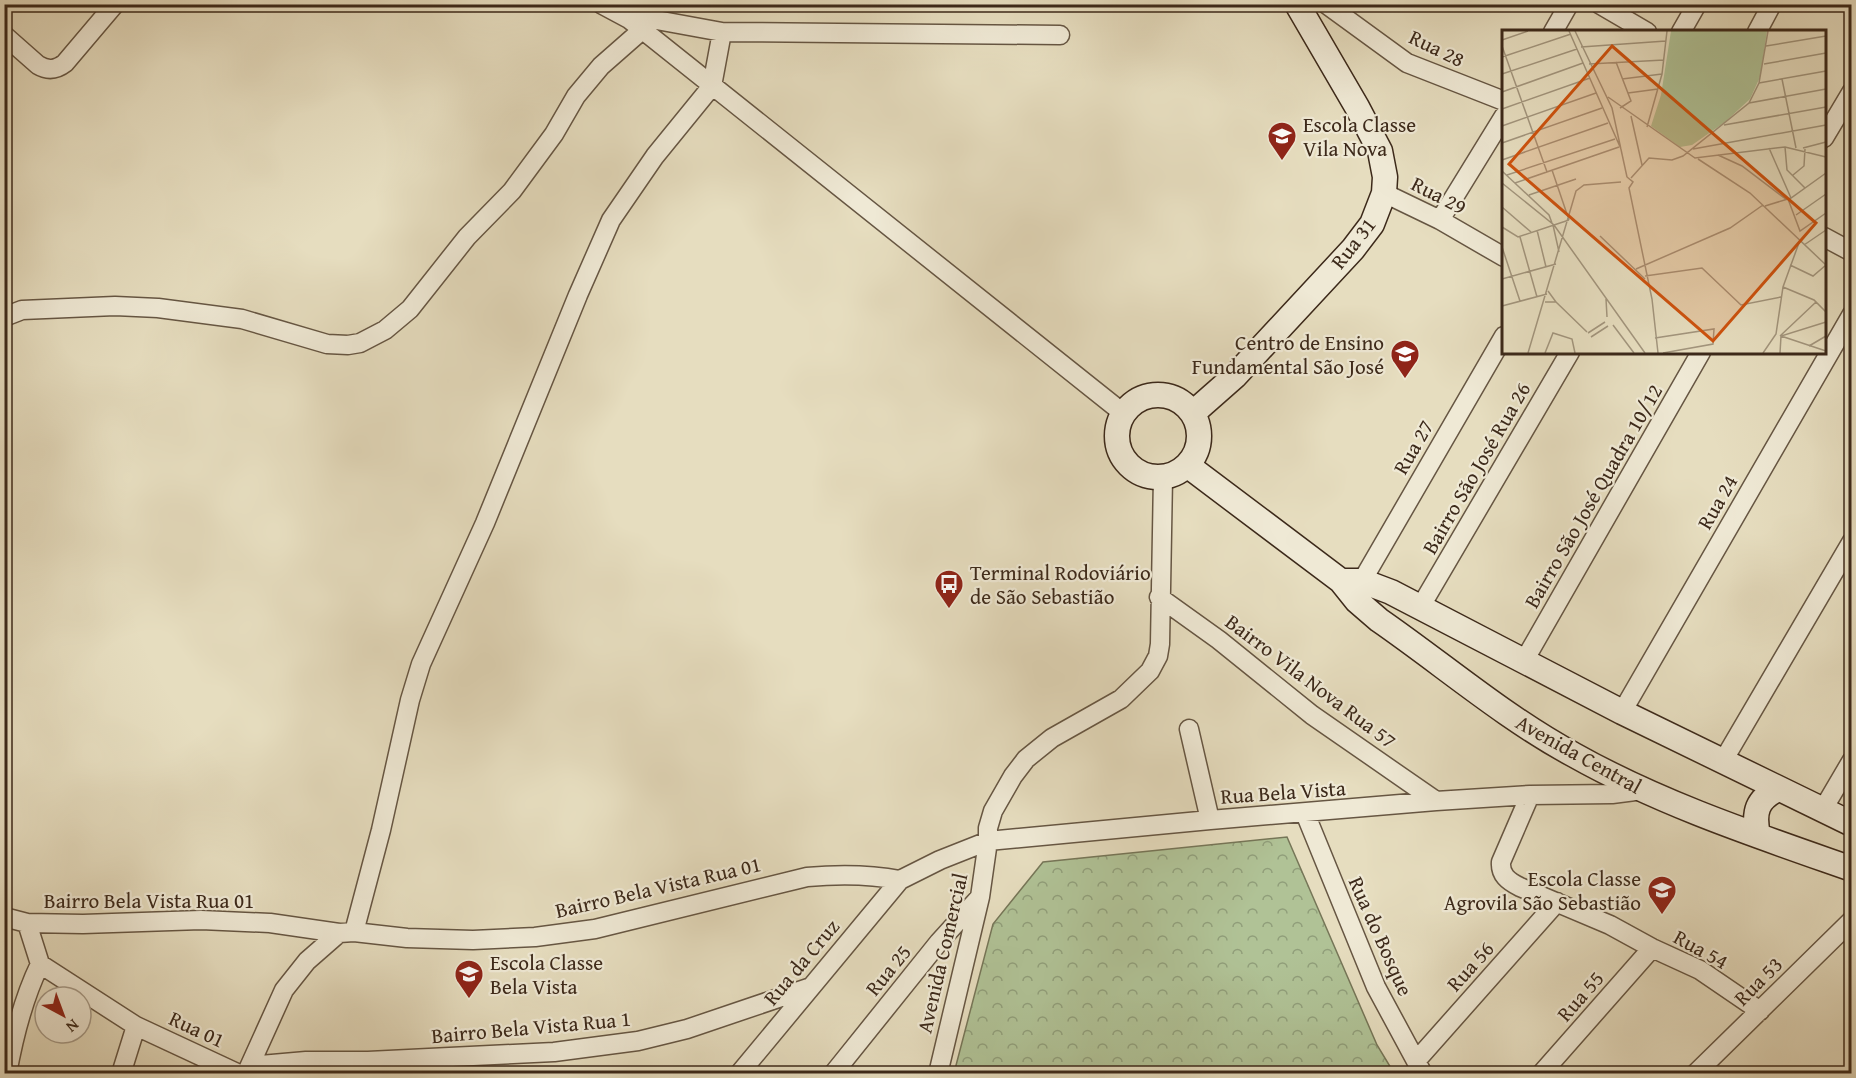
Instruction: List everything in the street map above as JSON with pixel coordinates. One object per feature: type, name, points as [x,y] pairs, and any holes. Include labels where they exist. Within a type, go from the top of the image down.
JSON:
[{"type":"street","points":[[4,35],[38,65],[54,69],[65,63],[115,4]]},
{"type":"street","points":[[601,4],[636,25],[1123,413]]},
{"type":"street","name":"Rua 31","points":[[1192,413],[1235,376],[1353,249],[1376,216],[1384,193],[1385,177],[1380,151],[1297,4]]},
{"type":"street","name":"Rua 28","points":[[1326,4],[1407,63],[1502,101]]},
{"type":"street","points":[[1554,30],[1569,4]]},
{"type":"street","points":[[1599,4],[1644,30]]},
{"type":"street","points":[[1682,30],[1697,4]]},
{"type":"street","points":[[1758,30],[1772,4]]},
{"type":"street","points":[[4,317],[22,310],[115,306],[158,308],[242,319],[327,344],[348,345],[374,337],[392,325],[424,293],[467,237],[519,183],[554,134],[576,96],[636,25],[651,19],[722,32],[1060,35]]},
{"type":"street","points":[[245,1071],[284,990],[307,961],[346,933],[381,830],[410,700],[421,664],[485,523],[564,328],[611,220],[655,156],[712,86],[722,32]]},
{"type":"street","points":[[1826,135],[1851,91]]},
{"type":"street","points":[[1440,220],[1502,118]]},
{"type":"street","name":"Rua 29","points":[[1384,193],[1440,220],[1502,256]]},
{"type":"street","points":[[1826,238],[1851,252]]},
{"type":"street","name":"Rua 24","points":[[1622,712],[1851,314]]},
{"type":"street","name":"Rua 27","points":[[1351,581],[1502,338]]},
{"type":"street","name":"Bairro São José Rua 26","points":[[1421,606],[1568,354]]},
{"type":"street","name":"Bairro São José Quadra 10/12","points":[[1524,661],[1700,354]]},
{"type":"street","points":[[1156,394],[1177,399],[1192,413],[1198,426],[1199,440],[1195,454],[1187,465],[1176,473],[1163,477],[1150,477],[1138,473],[1127,464],[1119,452],[1116,432],[1123,413],[1132,403],[1143,397],[1156,394]]},
{"type":"street","name":"Avenida Central","points":[[1187,465],[1351,581],[1391,592],[1421,606],[1622,712],[1851,824]]},
{"type":"street","name":"Avenida Comercial","points":[[938,1074],[980,897],[988,828],[993,812],[1026,759],[1052,738],[1121,699],[1150,671],[1158,656],[1163,477]]},
{"type":"street","points":[[1723,761],[1851,541]]},
{"type":"street","name":"Avenida Central","points":[[1351,581],[1358,600],[1379,620],[1476,692],[1527,727],[1573,754],[1633,785],[1731,825],[1851,869]]},
{"type":"street","name":"Bairro Vila Nova Rua 57","points":[[1159,597],[1219,639],[1312,715],[1436,801]]},
{"type":"street","points":[[1189,729],[1210,820]]},
{"type":"street","points":[[1822,810],[1851,760]]},
{"type":"street","points":[[1731,825],[1750,803],[1755,777]]},
{"type":"street","name":"Rua Bela Vista","points":[[900,880],[940,860],[988,842],[1436,801],[1582,793],[1633,785]]},
{"type":"street","points":[[1758,835],[1759,803],[1767,794],[1778,789]]},
{"type":"street","name":"Rua 54","points":[[1530,795],[1502,855],[1502,871],[1506,878],[1514,884],[1610,925],[1700,970],[1760,1011]]},
{"type":"street","name":"Rua do Bosque","points":[[1305,813],[1376,987],[1419,1067]]},
{"type":"street","name":"Bairro Bela Vista Rua 01","points":[[5,916],[27,923],[83,924],[201,920],[270,923],[346,933],[473,940],[535,937],[595,929],[807,877],[869,874],[900,880]]},
{"type":"street","name":"Rua da Cruz","points":[[739,1074],[808,988],[900,880]]},
{"type":"street","name":"Rua 25","points":[[833,1074],[939,942],[980,897]]},
{"type":"street","name":"Rua 56","points":[[1419,1067],[1557,902]]},
{"type":"street","name":"Rua 53","points":[[1695,1074],[1851,920]]},
{"type":"street","points":[[7,1074],[19,1017],[40,964],[27,923]]},
{"type":"street","name":"Rua 55","points":[[1541,1074],[1652,948]]},
{"type":"street","name":"Rua 01","points":[[40,964],[136,1026],[245,1071]]},
{"type":"street","name":"Bairro Bela Vista Rua 1","points":[[245,1071],[306,1061],[368,1062],[555,1052],[638,1041],[687,1029],[808,988]]},
{"type":"street","points":[[121,1074],[136,1026]]},
{"type":"green space","points":[[1287,837],[1377,1045],[1394,1073],[954,1073],[993,924],[1043,862]]},
{"type":"place","name":"Escola Classe Vila Nova","points":[[1282,162]]},
{"type":"place","name":"Centro de Ensino Fundamental São José","points":[[1405,380]]},
{"type":"place","name":"Terminal Rodoviário de São Sebastião","points":[[949,610]]},
{"type":"place","name":"Escola Classe Agrovila São Sebastião","points":[[1662,916]]},
{"type":"place","name":"Escola Classe Bela Vista","points":[[469,1000]]}]
